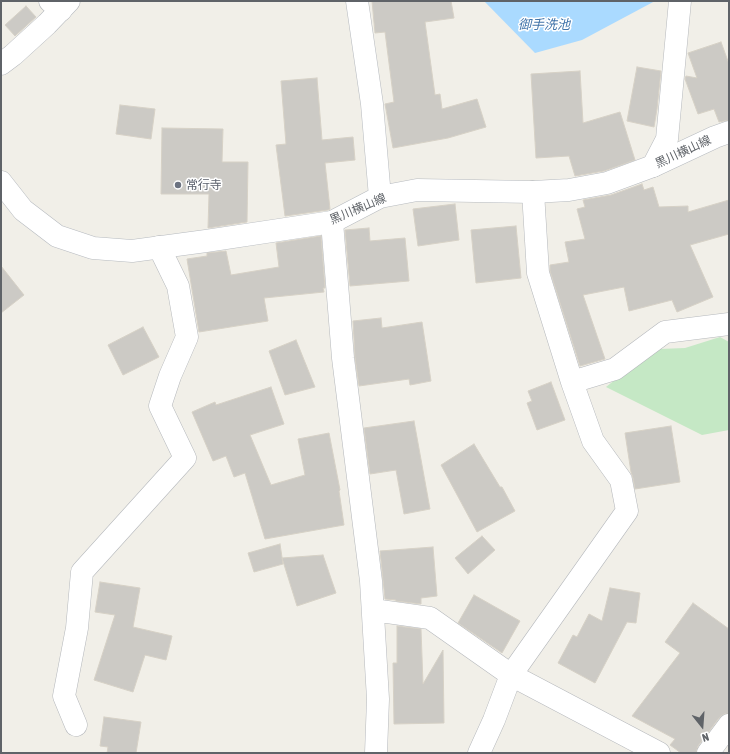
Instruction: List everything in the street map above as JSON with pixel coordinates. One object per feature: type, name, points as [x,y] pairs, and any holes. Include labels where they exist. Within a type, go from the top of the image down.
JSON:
[{"type":"street","points":[[357,1],[372,104],[380,198]]},
{"type":"street","points":[[653,166],[667,139],[680,1]]},
{"type":"street","points":[[1,64],[47,24],[60,4]]},
{"type":"street","name":"黒川横山線","points":[[1,182],[23,210],[57,236],[93,248],[132,251],[332,222],[380,198],[417,190],[533,192],[570,190],[607,183],[653,166],[729,132]]},
{"type":"street","points":[[479,753],[511,676],[627,511],[621,480],[593,441],[572,382],[538,273],[533,192]]},
{"type":"street","points":[[332,222],[344,358],[371,581],[378,699],[376,753]]},
{"type":"street","points":[[76,725],[64,696],[77,628],[82,572],[185,458],[160,406],[170,376],[187,338],[178,286],[159,247]]},
{"type":"street","points":[[572,382],[615,369],[665,332],[729,324]]},
{"type":"street","points":[[373,610],[430,618],[511,676],[659,753]]},
{"type":"street","points":[[708,753],[729,725]]},
{"type":"green space","points":[[720,337],[729,342],[729,430],[702,435],[606,387],[641,359],[659,349],[685,348]]},
{"type":"water","name":"御手洗池","points":[[484,1],[655,1],[582,40],[535,53]]},
{"type":"building","points":[[372,1],[451,1],[454,18],[425,22],[435,95],[440,94],[442,109],[477,99],[486,127],[448,138],[393,148],[385,104],[394,102],[385,32],[375,33]]},
{"type":"building","points":[[26,6],[36,17],[15,36],[5,25]]},
{"type":"building","points":[[721,42],[729,64],[729,120],[719,122],[714,109],[698,114],[685,79],[686,76],[697,78],[688,53]]},
{"type":"building","points":[[637,67],[661,71],[654,127],[627,121]]},
{"type":"building","points":[[580,71],[583,123],[620,112],[635,160],[604,171],[575,176],[569,156],[536,158],[531,74]]},
{"type":"building","points":[[317,78],[322,140],[353,137],[355,160],[325,163],[330,209],[285,216],[276,145],[286,144],[281,81]]},
{"type":"building","points":[[120,105],[155,109],[151,139],[116,134]]},
{"type":"building","points":[[162,128],[223,129],[222,162],[248,162],[247,222],[208,228],[209,194],[161,194]]},
{"type":"building","points":[[642,184],[644,190],[653,187],[659,207],[688,206],[688,212],[729,200],[729,234],[690,245],[713,297],[677,312],[672,300],[629,311],[624,287],[583,295],[605,359],[580,366],[550,271],[550,265],[569,262],[565,242],[585,239],[577,209],[585,207],[583,200],[611,195]]},
{"type":"building","points":[[455,204],[459,240],[418,246],[413,209]]},
{"type":"building","points":[[516,226],[521,278],[476,283],[471,230]]},
{"type":"building","points":[[369,228],[370,241],[405,238],[409,281],[350,286],[345,230]]},
{"type":"building","points":[[321,236],[325,288],[323,288],[324,292],[264,298],[268,321],[199,332],[187,259],[207,256],[207,253],[226,251],[231,275],[279,267],[276,243]]},
{"type":"building","points":[[1,266],[24,295],[1,313]]},
{"type":"building","points":[[381,318],[382,328],[422,322],[431,381],[410,385],[409,379],[359,386],[355,357],[353,321]]},
{"type":"building","points":[[143,327],[159,357],[123,375],[108,345]]},
{"type":"building","points":[[296,340],[315,387],[285,395],[269,351]]},
{"type":"building","points":[[551,382],[565,420],[537,430],[527,403],[532,401],[528,391]]},
{"type":"building","points":[[271,387],[284,424],[250,435],[271,485],[305,475],[298,439],[329,433],[340,490],[344,525],[265,539],[245,473],[234,477],[226,456],[213,461],[192,412],[215,402],[216,405]]},
{"type":"building","points":[[414,421],[430,509],[404,514],[396,470],[370,474],[364,428]]},
{"type":"building","points":[[671,426],[680,482],[635,489],[625,433]]},
{"type":"building","points":[[474,444],[500,487],[502,487],[515,511],[477,532],[441,465]]},
{"type":"building","points":[[482,536],[495,550],[468,574],[455,558]]},
{"type":"building","points":[[280,544],[283,564],[254,572],[248,553]]},
{"type":"building","points":[[433,547],[437,596],[421,598],[421,604],[385,599],[380,551]]},
{"type":"building","points":[[323,555],[336,593],[297,606],[282,558]]},
{"type":"building","points":[[100,582],[140,588],[133,627],[172,636],[166,660],[145,655],[133,692],[94,680],[115,615],[95,612]]},
{"type":"building","points":[[610,588],[640,593],[636,623],[627,622],[595,683],[558,663],[573,635],[577,637],[589,614],[602,621]]},
{"type":"building","points":[[474,595],[520,621],[502,653],[458,623]]},
{"type":"building","points":[[693,603],[729,629],[729,713],[724,714],[719,718],[698,746],[696,753],[681,753],[670,745],[675,739],[632,716],[680,653],[665,642]]},
{"type":"building","points":[[397,626],[421,629],[423,684],[443,650],[444,723],[394,724],[393,663],[397,663]]},
{"type":"building","points":[[104,717],[141,722],[136,753],[107,753],[108,747],[100,746]]},
{"type":"place","name":"常行寺","points":[[178,185]]}]
